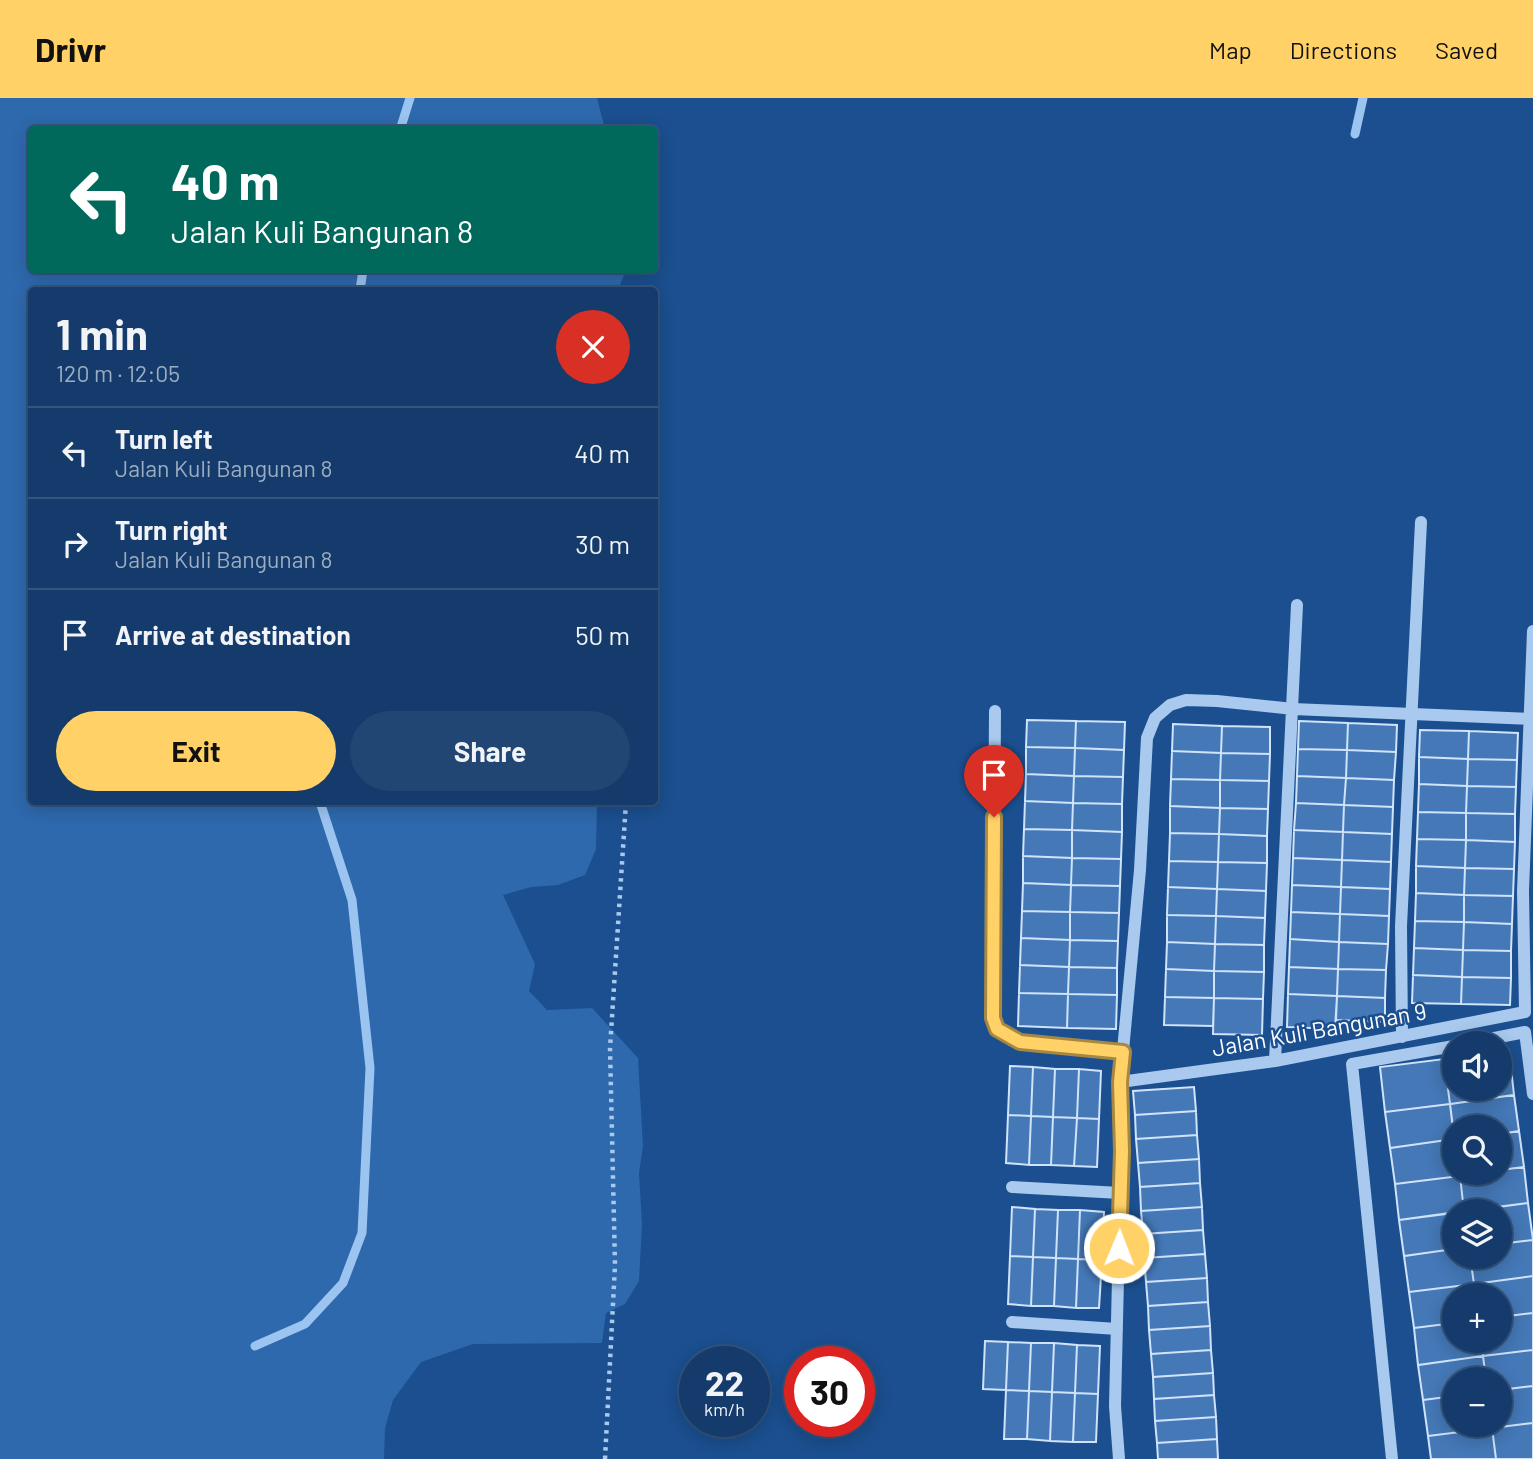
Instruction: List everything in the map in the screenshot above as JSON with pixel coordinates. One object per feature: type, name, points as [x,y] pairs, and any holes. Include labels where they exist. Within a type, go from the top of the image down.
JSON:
[{"type":"street","points":[[1402,1037],[1401,926],[1421,522]]},
{"type":"street","points":[[1275,1061],[1297,605]]},
{"type":"street","points":[[1119,1459],[1115,1406],[1120,1082],[1140,870],[1147,738],[1155,718],[1170,705],[1186,700],[1293,709],[1531,720],[1533,631]]},
{"type":"street","points":[[995,710],[993,1018],[997,1029],[1020,1042],[1123,1052]]},
{"type":"street","name":"Jalan Kuli Bangunan 9","points":[[1120,1082],[1275,1061],[1525,1012],[1523,891],[1531,720]]},
{"type":"street","points":[[1512,1035],[1525,1032],[1533,1094]]},
{"type":"street","points":[[1392,1459],[1352,1064],[1442,1048]]},
{"type":"street","points":[[1012,1187],[1120,1193]]},
{"type":"street","points":[[1012,1322],[1117,1329]]},
{"type":"path","points":[[605,1459],[615,1265],[610,1048],[626,805]]},
{"type":"shaded area","points":[[0,98],[597,98],[604,126],[28,126],[28,273],[625,273],[619,287],[28,287],[28,805],[597,805],[596,849],[585,875],[558,885],[531,887],[503,895],[535,964],[529,991],[547,1010],[592,1008],[638,1058],[643,1146],[639,1173],[642,1224],[639,1281],[625,1304],[606,1313],[602,1343],[473,1344],[421,1362],[393,1400],[385,1428],[384,1459],[0,1459]]},
{"type":"building","points":[[1027,720],[1076,721],[1075,748],[1026,747]]},
{"type":"building","points":[[1076,721],[1125,722],[1124,750],[1075,748]]},
{"type":"building","points":[[1299,721],[1348,723],[1347,750],[1298,749]]},
{"type":"building","points":[[1348,723],[1397,725],[1396,752],[1347,750]]},
{"type":"building","points":[[1173,724],[1222,726],[1221,753],[1172,751]]},
{"type":"building","points":[[1222,726],[1270,727],[1270,754],[1221,753]]},
{"type":"building","points":[[1420,730],[1469,731],[1468,759],[1419,757]]},
{"type":"building","points":[[1469,731],[1518,733],[1517,760],[1468,759]]},
{"type":"building","points":[[1026,747],[1075,748],[1074,776],[1026,774]]},
{"type":"building","points":[[1075,748],[1124,750],[1123,777],[1074,776]]},
{"type":"building","points":[[1298,749],[1347,750],[1346,778],[1297,776]]},
{"type":"building","points":[[1347,750],[1396,752],[1394,780],[1346,778]]},
{"type":"building","points":[[1172,751],[1221,753],[1220,780],[1171,779]]},
{"type":"building","points":[[1221,753],[1270,754],[1269,781],[1220,780]]},
{"type":"building","points":[[1419,757],[1468,759],[1467,786],[1419,784]]},
{"type":"building","points":[[1468,759],[1517,760],[1516,787],[1467,786]]},
{"type":"building","points":[[1026,774],[1074,776],[1073,803],[1025,801]]},
{"type":"building","points":[[1074,776],[1123,777],[1122,804],[1073,803]]},
{"type":"building","points":[[1297,776],[1346,778],[1344,805],[1296,803]]},
{"type":"building","points":[[1346,778],[1394,780],[1393,807],[1344,805]]},
{"type":"building","points":[[1171,779],[1220,780],[1220,808],[1170,806]]},
{"type":"building","points":[[1220,780],[1269,781],[1268,809],[1220,808]]},
{"type":"building","points":[[1419,784],[1467,786],[1466,813],[1418,812]]},
{"type":"building","points":[[1467,786],[1516,787],[1515,814],[1466,813]]},
{"type":"building","points":[[1025,801],[1073,803],[1072,830],[1024,829]]},
{"type":"building","points":[[1073,803],[1122,804],[1122,832],[1072,830]]},
{"type":"building","points":[[1296,803],[1344,805],[1343,832],[1294,830]]},
{"type":"building","points":[[1344,805],[1393,807],[1392,834],[1343,832]]},
{"type":"building","points":[[1170,806],[1220,808],[1219,834],[1170,833]]},
{"type":"building","points":[[1220,808],[1268,809],[1267,836],[1219,834]]},
{"type":"building","points":[[1418,812],[1466,813],[1466,840],[1417,839]]},
{"type":"building","points":[[1466,813],[1515,814],[1515,842],[1466,840]]},
{"type":"building","points":[[1024,829],[1072,830],[1072,858],[1023,856]]},
{"type":"building","points":[[1072,830],[1122,832],[1121,859],[1072,858]]},
{"type":"building","points":[[1294,830],[1343,832],[1342,860],[1293,858]]},
{"type":"building","points":[[1343,832],[1392,834],[1391,862],[1342,860]]},
{"type":"building","points":[[1170,833],[1219,834],[1218,862],[1169,861]]},
{"type":"building","points":[[1219,834],[1267,836],[1267,863],[1218,862]]},
{"type":"building","points":[[1417,839],[1466,840],[1465,868],[1416,866]]},
{"type":"building","points":[[1466,840],[1515,842],[1514,869],[1465,868]]},
{"type":"building","points":[[1023,856],[1072,858],[1071,885],[1023,883]]},
{"type":"building","points":[[1072,858],[1121,859],[1120,886],[1071,885]]},
{"type":"building","points":[[1293,858],[1342,860],[1341,887],[1292,885]]},
{"type":"building","points":[[1342,860],[1391,862],[1390,889],[1341,887]]},
{"type":"building","points":[[1169,861],[1218,862],[1217,889],[1168,887]]},
{"type":"building","points":[[1218,862],[1267,863],[1266,891],[1217,889]]},
{"type":"building","points":[[1416,866],[1465,868],[1464,895],[1416,893]]},
{"type":"building","points":[[1465,868],[1514,869],[1513,896],[1464,895]]},
{"type":"building","points":[[1023,883],[1071,885],[1070,912],[1022,911]]},
{"type":"building","points":[[1071,885],[1120,886],[1119,913],[1070,912]]},
{"type":"building","points":[[1292,885],[1341,887],[1340,914],[1291,912]]},
{"type":"building","points":[[1168,887],[1217,889],[1216,916],[1167,915]]},
{"type":"building","points":[[1341,887],[1390,889],[1389,916],[1340,914]]},
{"type":"building","points":[[1217,889],[1266,891],[1265,918],[1216,916]]},
{"type":"building","points":[[1416,893],[1464,895],[1464,922],[1415,921]]},
{"type":"building","points":[[1464,895],[1513,896],[1512,924],[1464,922]]},
{"type":"building","points":[[1022,911],[1070,912],[1070,940],[1021,938]]},
{"type":"building","points":[[1070,912],[1119,913],[1118,941],[1070,940]]},
{"type":"building","points":[[1291,912],[1340,914],[1339,942],[1290,939]]},
{"type":"building","points":[[1340,914],[1389,916],[1388,944],[1339,942]]},
{"type":"building","points":[[1167,915],[1216,916],[1215,944],[1167,942]]},
{"type":"building","points":[[1216,916],[1265,918],[1264,945],[1215,944]]},
{"type":"building","points":[[1415,921],[1464,922],[1463,950],[1414,948]]},
{"type":"building","points":[[1464,922],[1512,924],[1511,951],[1463,950]]},
{"type":"building","points":[[1021,938],[1070,940],[1069,967],[1020,965]]},
{"type":"building","points":[[1290,939],[1339,942],[1338,969],[1289,967]]},
{"type":"building","points":[[1070,940],[1118,941],[1117,968],[1069,967]]},
{"type":"building","points":[[1167,942],[1215,944],[1214,971],[1166,969]]},
{"type":"building","points":[[1339,942],[1388,944],[1386,970],[1338,969]]},
{"type":"building","points":[[1215,944],[1264,945],[1264,972],[1214,971]]},
{"type":"building","points":[[1414,948],[1463,950],[1462,977],[1413,975]]},
{"type":"building","points":[[1463,950],[1511,951],[1511,978],[1462,977]]},
{"type":"building","points":[[1020,965],[1069,967],[1068,994],[1019,993]]},
{"type":"building","points":[[1069,967],[1117,968],[1117,995],[1068,994]]},
{"type":"building","points":[[1289,967],[1338,969],[1337,996],[1288,994]]},
{"type":"building","points":[[1166,969],[1214,971],[1214,998],[1165,997]]},
{"type":"building","points":[[1338,969],[1386,970],[1385,998],[1337,996]]},
{"type":"building","points":[[1214,971],[1264,972],[1263,999],[1214,998]]},
{"type":"building","points":[[1413,975],[1462,977],[1461,1004],[1412,1003]]},
{"type":"building","points":[[1462,977],[1511,978],[1510,1005],[1461,1004]]},
{"type":"building","points":[[1019,993],[1068,994],[1067,1028],[1018,1026]]},
{"type":"building","points":[[1068,994],[1117,995],[1116,1029],[1067,1028]]},
{"type":"building","points":[[1288,994],[1337,996],[1335,1029],[1287,1027]]},
{"type":"building","points":[[1337,996],[1385,998],[1385,1022],[1336,1020]]},
{"type":"building","points":[[1165,997],[1214,998],[1213,1026],[1164,1025]]},
{"type":"building","points":[[1214,998],[1263,999],[1262,1035],[1213,1034]]},
{"type":"building","points":[[1442,1059],[1442,1101],[1450,1101],[1450,1104],[1385,1112],[1380,1067]]},
{"type":"building","points":[[1010,1066],[1033,1067],[1031,1116],[1008,1115]]},
{"type":"building","points":[[1033,1067],[1055,1069],[1053,1117],[1031,1116]]},
{"type":"building","points":[[1055,1069],[1079,1069],[1077,1118],[1053,1117]]},
{"type":"building","points":[[1079,1069],[1101,1071],[1099,1119],[1077,1118]]},
{"type":"building","points":[[1194,1087],[1196,1111],[1135,1115],[1133,1091]]},
{"type":"building","points":[[1512,1095],[1519,1131],[1512,1132],[1512,1115],[1451,1115],[1450,1104],[1512,1101]]},
{"type":"building","points":[[1450,1101],[1471,1101],[1450,1104]]},
{"type":"building","points":[[1450,1104],[1451,1115],[1442,1115],[1442,1141],[1390,1148],[1385,1112]]},
{"type":"building","points":[[1196,1111],[1197,1135],[1136,1139],[1135,1115]]},
{"type":"building","points":[[1008,1115],[1031,1116],[1029,1165],[1006,1163]]},
{"type":"building","points":[[1031,1116],[1053,1117],[1051,1165],[1029,1165]]},
{"type":"building","points":[[1053,1117],[1077,1118],[1074,1166],[1051,1165]]},
{"type":"building","points":[[1077,1118],[1099,1119],[1097,1167],[1074,1166]]},
{"type":"building","points":[[1519,1131],[1524,1167],[1512,1168],[1512,1132]]},
{"type":"building","points":[[1197,1135],[1199,1159],[1138,1163],[1136,1139]]},
{"type":"building","points":[[1442,1141],[1442,1178],[1395,1184],[1390,1148]]},
{"type":"building","points":[[1199,1159],[1200,1183],[1140,1187],[1138,1163]]},
{"type":"building","points":[[1524,1167],[1528,1203],[1512,1205],[1512,1199],[1463,1199],[1461,1185],[1512,1185],[1512,1168]]},
{"type":"building","points":[[1442,1178],[1442,1185],[1461,1185],[1463,1199],[1442,1199],[1442,1214],[1399,1220],[1395,1184]]},
{"type":"building","points":[[1200,1183],[1202,1207],[1141,1211],[1140,1187]]},
{"type":"building","points":[[1528,1203],[1533,1240],[1512,1243],[1512,1205]]},
{"type":"building","points":[[1012,1207],[1035,1209],[1033,1257],[1010,1256]]},
{"type":"building","points":[[1202,1207],[1203,1230],[1143,1234],[1141,1211]]},
{"type":"building","points":[[1035,1209],[1058,1210],[1056,1258],[1033,1257]]},
{"type":"building","points":[[1058,1210],[1080,1210],[1078,1259],[1056,1258]]},
{"type":"building","points":[[1080,1210],[1104,1212],[1102,1260],[1078,1259]]},
{"type":"building","points":[[1442,1215],[1442,1251],[1404,1256],[1399,1220]]},
{"type":"building","points":[[1203,1230],[1205,1254],[1144,1258],[1143,1234]]},
{"type":"building","points":[[1533,1240],[1533,1276],[1474,1283],[1472,1269],[1512,1269],[1512,1243]]},
{"type":"building","points":[[1442,1251],[1442,1269],[1472,1269],[1474,1283],[1442,1283],[1442,1288],[1409,1292],[1404,1256]]},
{"type":"building","points":[[1205,1254],[1207,1278],[1146,1282],[1144,1258]]},
{"type":"building","points":[[1010,1256],[1033,1257],[1031,1306],[1008,1304]]},
{"type":"building","points":[[1033,1257],[1056,1258],[1054,1306],[1031,1306]]},
{"type":"building","points":[[1056,1258],[1078,1259],[1076,1308],[1054,1306]]},
{"type":"building","points":[[1078,1259],[1102,1260],[1099,1308],[1076,1308]]},
{"type":"building","points":[[1533,1276],[1533,1313],[1512,1316],[1512,1283],[1481,1283]]},
{"type":"building","points":[[1207,1278],[1208,1302],[1148,1306],[1146,1282]]},
{"type":"building","points":[[1442,1288],[1442,1324],[1414,1328],[1409,1292]]},
{"type":"building","points":[[1208,1302],[1210,1326],[1149,1330],[1148,1306]]},
{"type":"building","points":[[1533,1313],[1533,1350],[1512,1353],[1512,1316]]},
{"type":"building","points":[[1442,1324],[1442,1353],[1483,1353],[1483,1356],[1418,1365],[1414,1328]]},
{"type":"building","points":[[1210,1326],[1211,1350],[1151,1354],[1149,1330]]},
{"type":"building","points":[[985,1341],[1008,1342],[1006,1390],[983,1389]]},
{"type":"building","points":[[1008,1342],[1031,1343],[1029,1391],[1006,1390]]},
{"type":"building","points":[[1031,1343],[1054,1343],[1052,1392],[1029,1391]]},
{"type":"building","points":[[1054,1343],[1077,1345],[1075,1393],[1052,1392]]},
{"type":"building","points":[[1077,1345],[1100,1346],[1098,1394],[1075,1393]]},
{"type":"building","points":[[1211,1350],[1213,1373],[1153,1377],[1151,1354]]},
{"type":"building","points":[[1533,1350],[1533,1386],[1512,1389],[1512,1367],[1484,1367],[1483,1356]]},
{"type":"building","points":[[1483,1353],[1508,1353],[1483,1356]]},
{"type":"building","points":[[1483,1356],[1484,1367],[1442,1367],[1442,1398],[1423,1400],[1418,1365]]},
{"type":"building","points":[[1213,1373],[1214,1395],[1154,1399],[1153,1377]]},
{"type":"building","points":[[1533,1386],[1533,1423],[1512,1426],[1512,1389]]},
{"type":"building","points":[[1006,1390],[1029,1391],[1027,1439],[1004,1439]]},
{"type":"building","points":[[1029,1391],[1052,1392],[1050,1441],[1027,1439]]},
{"type":"building","points":[[1052,1392],[1075,1393],[1073,1442],[1050,1441]]},
{"type":"building","points":[[1075,1393],[1098,1394],[1096,1442],[1073,1442]]},
{"type":"building","points":[[1214,1395],[1216,1417],[1155,1421],[1154,1399]]},
{"type":"building","points":[[1442,1398],[1442,1434],[1428,1436],[1423,1400]]},
{"type":"building","points":[[1216,1417],[1217,1439],[1157,1443],[1155,1421]]},
{"type":"building","points":[[1533,1423],[1533,1459],[1496,1459],[1493,1437],[1512,1437],[1512,1426]]},
{"type":"building","points":[[1428,1436],[1493,1437],[1496,1459],[1431,1459]]},
{"type":"building","points":[[1217,1439],[1218,1459],[1158,1459],[1157,1443]]},
{"type":"waterway","points":[[401,126],[410,98]]},
{"type":"waterway","points":[[1355,134],[1363,98]]},
{"type":"waterway","points":[[360,287],[363,273]]},
{"type":"waterway","points":[[255,1346],[305,1324],[343,1283],[362,1233],[370,1068],[352,900],[321,805]]},
{"type":"route","points":[[994,817],[992,976],[993,1018],[997,1029],[1020,1042],[1123,1052],[1120,1082],[1122,1151],[1119,1248]]}]
